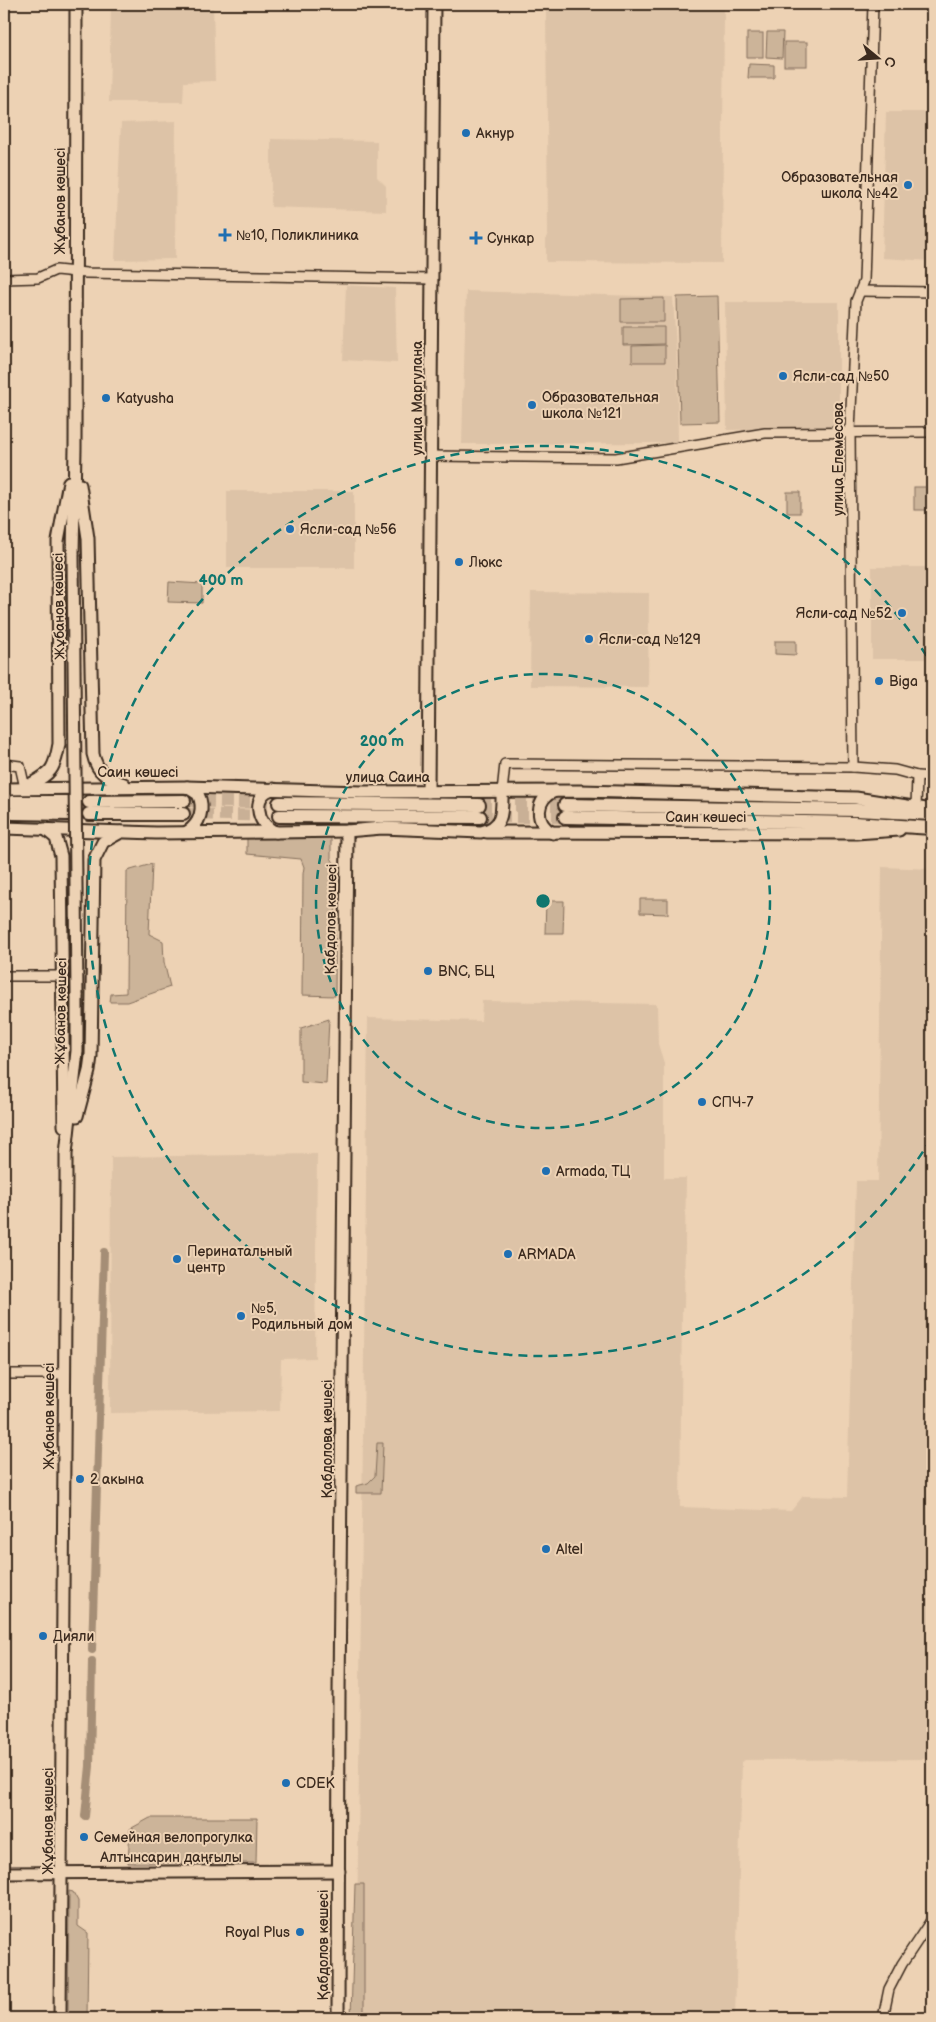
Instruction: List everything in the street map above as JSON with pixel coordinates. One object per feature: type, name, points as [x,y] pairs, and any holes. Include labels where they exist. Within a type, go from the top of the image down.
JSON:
[{"type":"main road","name":"Жұбанов көшесі","points":[[60,2018],[66,1154],[77,1051],[73,555],[76,4]]},
{"type":"main road","name":"улица Маргулана","points":[[428,792],[434,4]]},
{"type":"main road","points":[[75,448],[88,538],[93,754],[100,771],[107,778],[131,787]]},
{"type":"main road","points":[[25,788],[53,769],[59,744],[58,541],[75,448]]},
{"type":"main road","name":"Саин көшесі","points":[[4,789],[131,787],[273,789]]},
{"type":"main road","points":[[4,828],[187,832],[198,822],[202,805],[198,794],[187,787]]},
{"type":"main road","points":[[273,789],[267,790],[262,795],[259,811],[260,820],[265,826],[277,832]]},
{"type":"main road","name":"улица Саина","points":[[273,789],[362,792],[502,792]]},
{"type":"main road","points":[[553,833],[542,825],[540,810],[543,799],[555,791]]},
{"type":"main road","name":"Саин көшесі","points":[[502,792],[555,791],[856,798],[932,812]]},
{"type":"main road","points":[[481,832],[492,829],[498,822],[502,809],[502,792]]},
{"type":"main road","points":[[13,808],[69,808]]},
{"type":"main road","points":[[89,808],[183,808]]},
{"type":"main road","points":[[279,809],[479,811]]},
{"type":"main road","name":"Саин көшесі","points":[[932,812],[856,810],[565,811],[932,828]]},
{"type":"main road","name":"Саин көшесі","points":[[187,832],[346,831],[382,828],[553,833],[856,833],[932,828]]},
{"type":"main road","points":[[45,829],[56,838],[60,848],[66,1154]]},
{"type":"main road","name":"Қабдолов көшесі","points":[[344,1007],[346,831]]},
{"type":"main road","points":[[66,1154],[91,1056],[94,860],[103,842],[123,832]]},
{"type":"main road","name":"Қабдолова көшесі","points":[[339,1872],[344,1007]]},
{"type":"main road","name":"Қабдолов көшесі","points":[[338,2018],[339,1872]]},
{"type":"main road","name":"Алтынсарин даңғылы","points":[[4,1873],[339,1872]]},
{"type":"street","name":"улица Елемесова","points":[[853,767],[850,431],[856,302],[864,282],[873,4]]},
{"type":"street","points":[[4,279],[38,278],[56,270],[75,272],[432,279]]},
{"type":"street","points":[[860,291],[932,292]]},
{"type":"street","points":[[432,456],[616,458],[765,433],[932,432]]},
{"type":"street","points":[[4,764],[20,766],[25,788]]},
{"type":"street","points":[[502,792],[505,764],[853,767],[895,770],[917,776],[932,776]]},
{"type":"street","points":[[916,808],[917,776]]},
{"type":"street","points":[[4,976],[62,976]]},
{"type":"street","points":[[4,1374],[64,1374]]},
{"type":"street","points":[[883,2018],[890,1989],[902,1964],[932,1920]]},
{"type":"shaded area","points":[[111,4],[213,4],[215,81],[184,82],[183,102],[109,102]]},
{"type":"shaded area","points":[[546,8],[724,9],[722,263],[546,262],[546,238],[548,233]]},
{"type":"shaded area","points":[[767,32],[783,32],[782,58],[766,57]]},
{"type":"shaded area","points":[[747,33],[763,33],[763,57],[747,57]]},
{"type":"shaded area","points":[[784,42],[807,42],[807,66],[784,66]]},
{"type":"shaded area","points":[[749,64],[774,65],[774,78],[748,78]]},
{"type":"shaded area","name":"Образовательная школа №42","points":[[886,112],[932,112],[932,261],[882,258]]},
{"type":"shaded area","points":[[176,121],[175,259],[115,260],[121,123]]},
{"type":"shaded area","points":[[271,139],[377,141],[377,177],[386,186],[386,211],[271,207]]},
{"type":"shaded area","points":[[346,285],[395,288],[397,363],[343,360]]},
{"type":"shaded area","name":"Образовательная школа №121","points":[[466,291],[673,297],[677,365],[678,443],[462,444]]},
{"type":"shaded area","points":[[717,296],[720,422],[680,423],[677,297]]},
{"type":"shaded area","points":[[664,298],[664,322],[621,322],[621,299]]},
{"type":"shaded area","name":"Ясли-сад №50","points":[[725,302],[839,302],[839,428],[727,430]]},
{"type":"shaded area","points":[[623,327],[664,327],[664,344],[623,345]]},
{"type":"shaded area","points":[[665,345],[665,362],[632,362],[632,346]]},
{"type":"shaded area","points":[[914,487],[928,487],[928,510],[914,510]]},
{"type":"shaded area","name":"Ясли-сад №56","points":[[227,491],[354,491],[354,568],[227,568]]},
{"type":"shaded area","points":[[787,492],[800,492],[800,513],[787,513]]},
{"type":"shaded area","name":"Ясли-сад №52","points":[[872,567],[932,567],[932,688],[926,688],[926,659],[872,659]]},
{"type":"shaded area","points":[[169,582],[202,584],[202,603],[168,602]]},
{"type":"shaded area","name":"Ясли-сад №129","points":[[531,592],[649,593],[648,687],[530,686]]},
{"type":"shaded area","points":[[775,641],[796,641],[796,655],[775,654]]},
{"type":"shaded area","points":[[325,836],[331,838],[331,858],[336,866],[335,996],[302,995],[304,867],[301,859],[247,854],[247,838]]},
{"type":"shaded area","points":[[152,864],[149,934],[163,941],[164,962],[170,987],[127,1002],[110,1002],[111,994],[126,993],[127,871]]},
{"type":"shaded area","points":[[882,867],[932,869],[932,1759],[745,1760],[742,1762],[735,2018],[356,2018],[368,1018],[481,1021],[482,1001],[657,1004],[658,1044],[664,1063],[664,1178],[686,1178],[684,1308],[682,1308],[680,1507],[791,1511],[803,1496],[847,1497],[856,1181],[878,1181]]},
{"type":"shaded area","points":[[640,899],[668,899],[668,914],[640,913]]},
{"type":"shaded area","points":[[546,901],[564,901],[563,933],[545,933]]},
{"type":"shaded area","points":[[329,1019],[326,1084],[301,1082],[301,1028]]},
{"type":"shaded area","points":[[317,1154],[315,1358],[281,1359],[280,1411],[110,1413],[111,1157]]},
{"type":"shaded area","points":[[377,1443],[383,1443],[381,1493],[356,1493],[356,1486],[368,1483],[375,1476]]},
{"type":"shaded area","points":[[150,1818],[257,1818],[256,1863],[128,1863],[130,1829]]},
{"type":"shaded area","points":[[355,1884],[364,1884],[364,2018],[351,2018]]},
{"type":"shaded area","points":[[69,1891],[73,1892],[78,1901],[78,1926],[88,1933],[87,2018],[68,2018]]},
{"type":"waterway","points":[[92,1650],[104,1252]]},
{"type":"waterway","points":[[85,1816],[90,1766],[92,1661]]},
{"type":"tunnel","points":[[184,801],[279,803]]},
{"type":"tunnel","points":[[479,805],[565,805]]},
{"type":"tunnel","points":[[183,814],[279,816]]},
{"type":"tunnel","points":[[480,817],[565,817]]},
{"type":"place","name":"Акнур","points":[[466,133]]},
{"type":"place","name":"Образовательная школа №42","points":[[908,185]]},
{"type":"place","name":"№10, Поликлиника","points":[[225,235]]},
{"type":"place","name":"Сункар","points":[[476,238]]},
{"type":"place","name":"Ясли-сад №50","points":[[783,376]]},
{"type":"place","name":"Katyusha","points":[[106,398]]},
{"type":"place","name":"Образовательная школа №121","points":[[532,405]]},
{"type":"place","name":"Ясли-сад №56","points":[[290,529]]},
{"type":"place","name":"Люкс","points":[[459,562]]},
{"type":"place","name":"Ясли-сад №52","points":[[902,613]]},
{"type":"place","name":"Ясли-сад №129","points":[[589,639]]},
{"type":"place","name":"Biga","points":[[879,681]]},
{"type":"place","name":"BNC, БЦ","points":[[428,971]]},
{"type":"place","name":"СПЧ-7","points":[[702,1102]]},
{"type":"place","name":"Armada, ТЦ","points":[[546,1171]]},
{"type":"place","name":"ARMADA","points":[[508,1254]]},
{"type":"place","name":"Перинатальный центр","points":[[177,1259]]},
{"type":"place","name":"№5, Родильный дом","points":[[241,1316]]},
{"type":"place","name":"2 акына","points":[[80,1479]]},
{"type":"place","name":"Altel","points":[[546,1549]]},
{"type":"place","name":"Дияли","points":[[43,1636]]},
{"type":"place","name":"CDEK","points":[[286,1783]]},
{"type":"place","name":"Семейная велопрогулка","points":[[84,1837]]},
{"type":"place","name":"Royal Plus","points":[[300,1932]]}]
